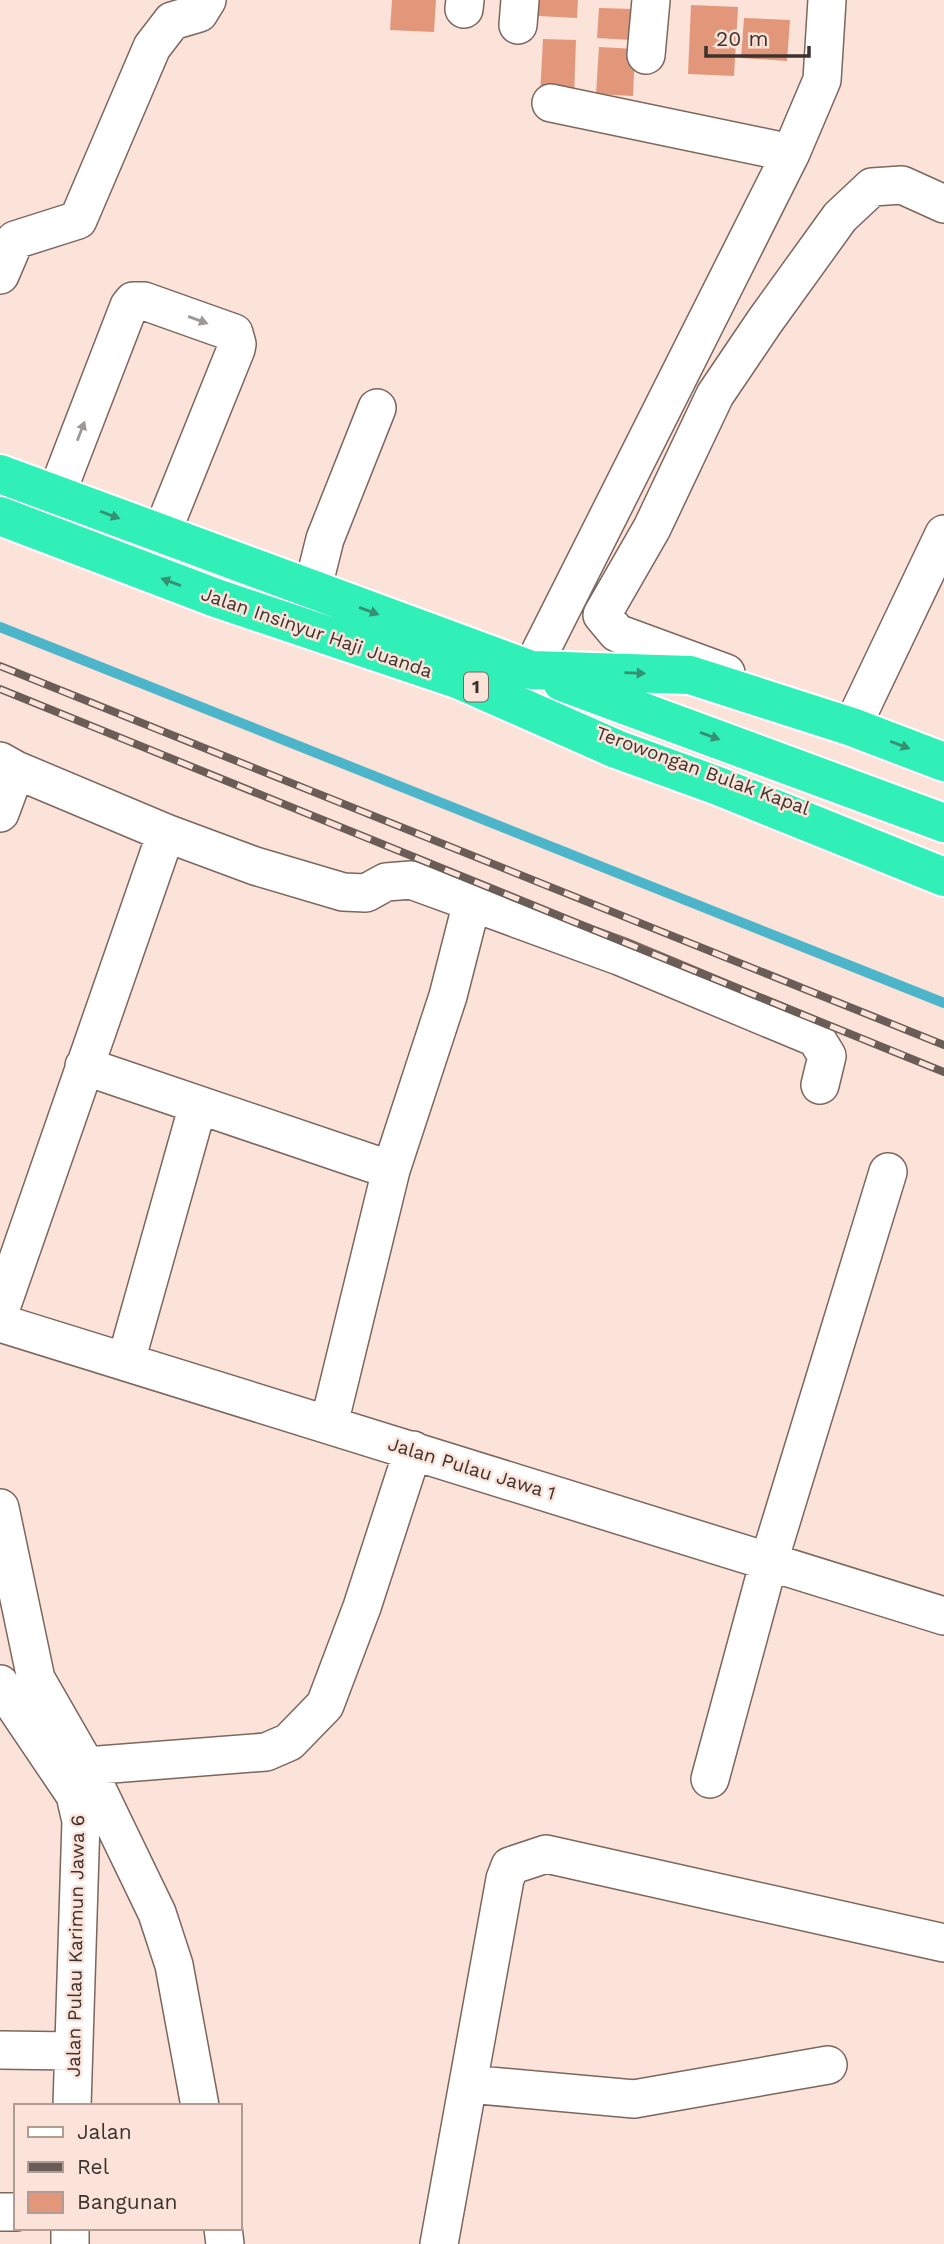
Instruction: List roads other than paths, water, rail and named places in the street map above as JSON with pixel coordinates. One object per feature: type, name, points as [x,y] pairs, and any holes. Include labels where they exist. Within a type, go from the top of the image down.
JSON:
[{"type":"highway","name":"Jalan Insinyur Haji Juanda","points":[[0,474],[530,670],[690,675],[854,723],[944,762]]},
{"type":"highway","name":"Jalan Insinyur Haji Juanda","points":[[0,516],[216,598],[460,680],[616,749],[731,791],[944,877]]},
{"type":"highway","name":"Terowongan Bulak Kapal","points":[[530,670],[944,823]]},
{"type":"highway","name":"Terowongan Bulak Kapal","points":[[460,680],[825,815],[944,863]]},
{"type":"street","points":[[0,275],[7,237],[78,220],[152,47],[172,21],[199,13],[207,0]]},
{"type":"street","points":[[646,55],[651,0]]},
{"type":"street","points":[[530,670],[791,153],[822,80],[827,0]]},
{"type":"street","points":[[551,103],[791,153]]},
{"type":"street","points":[[944,204],[902,185],[872,187],[840,217],[715,395],[652,528],[602,615],[617,633],[854,723],[944,534]]},
{"type":"street","points":[[56,495],[129,306],[134,301],[144,301],[233,332],[236,349],[161,535]]},
{"type":"street","points":[[312,591],[325,539],[377,408]]},
{"type":"street","points":[[0,813],[8,766],[166,833],[255,866],[343,892],[366,893],[386,882],[411,880],[619,956],[816,1038],[827,1056],[820,1085]]},
{"type":"street","points":[[0,1311],[166,833]]},
{"type":"street","points":[[329,1424],[391,1170],[448,996],[472,902]]},
{"type":"street","points":[[84,1066],[391,1170]]},
{"type":"street","points":[[126,1361],[198,1105]]},
{"type":"street","points":[[710,1779],[769,1561],[888,1171]]},
{"type":"street","name":"Jalan Pulau Jawa 1","points":[[0,1323],[944,1616]]},
{"type":"street","points":[[86,1766],[267,1752],[289,1742],[325,1705],[362,1607],[414,1450]]},
{"type":"street","points":[[0,1508],[36,1679],[86,1766],[157,1913],[174,1965],[200,2104]]},
{"type":"street","name":"Jalan Pulau Karimun Jawa 6","points":[[36,1679],[0,1684],[75,1795],[81,1821],[72,2104]]},
{"type":"street","points":[[439,2244],[505,1879],[510,1866],[546,1854],[944,1943]]},
{"type":"street","points":[[0,2050],[73,2051]]},
{"type":"street","points":[[468,2084],[634,2099],[828,2065]]},
{"type":"waterway","points":[[0,627],[944,1003]]},
{"type":"railway","points":[[0,666],[944,1045]]},
{"type":"railway","points":[[0,689],[944,1072]]}]
